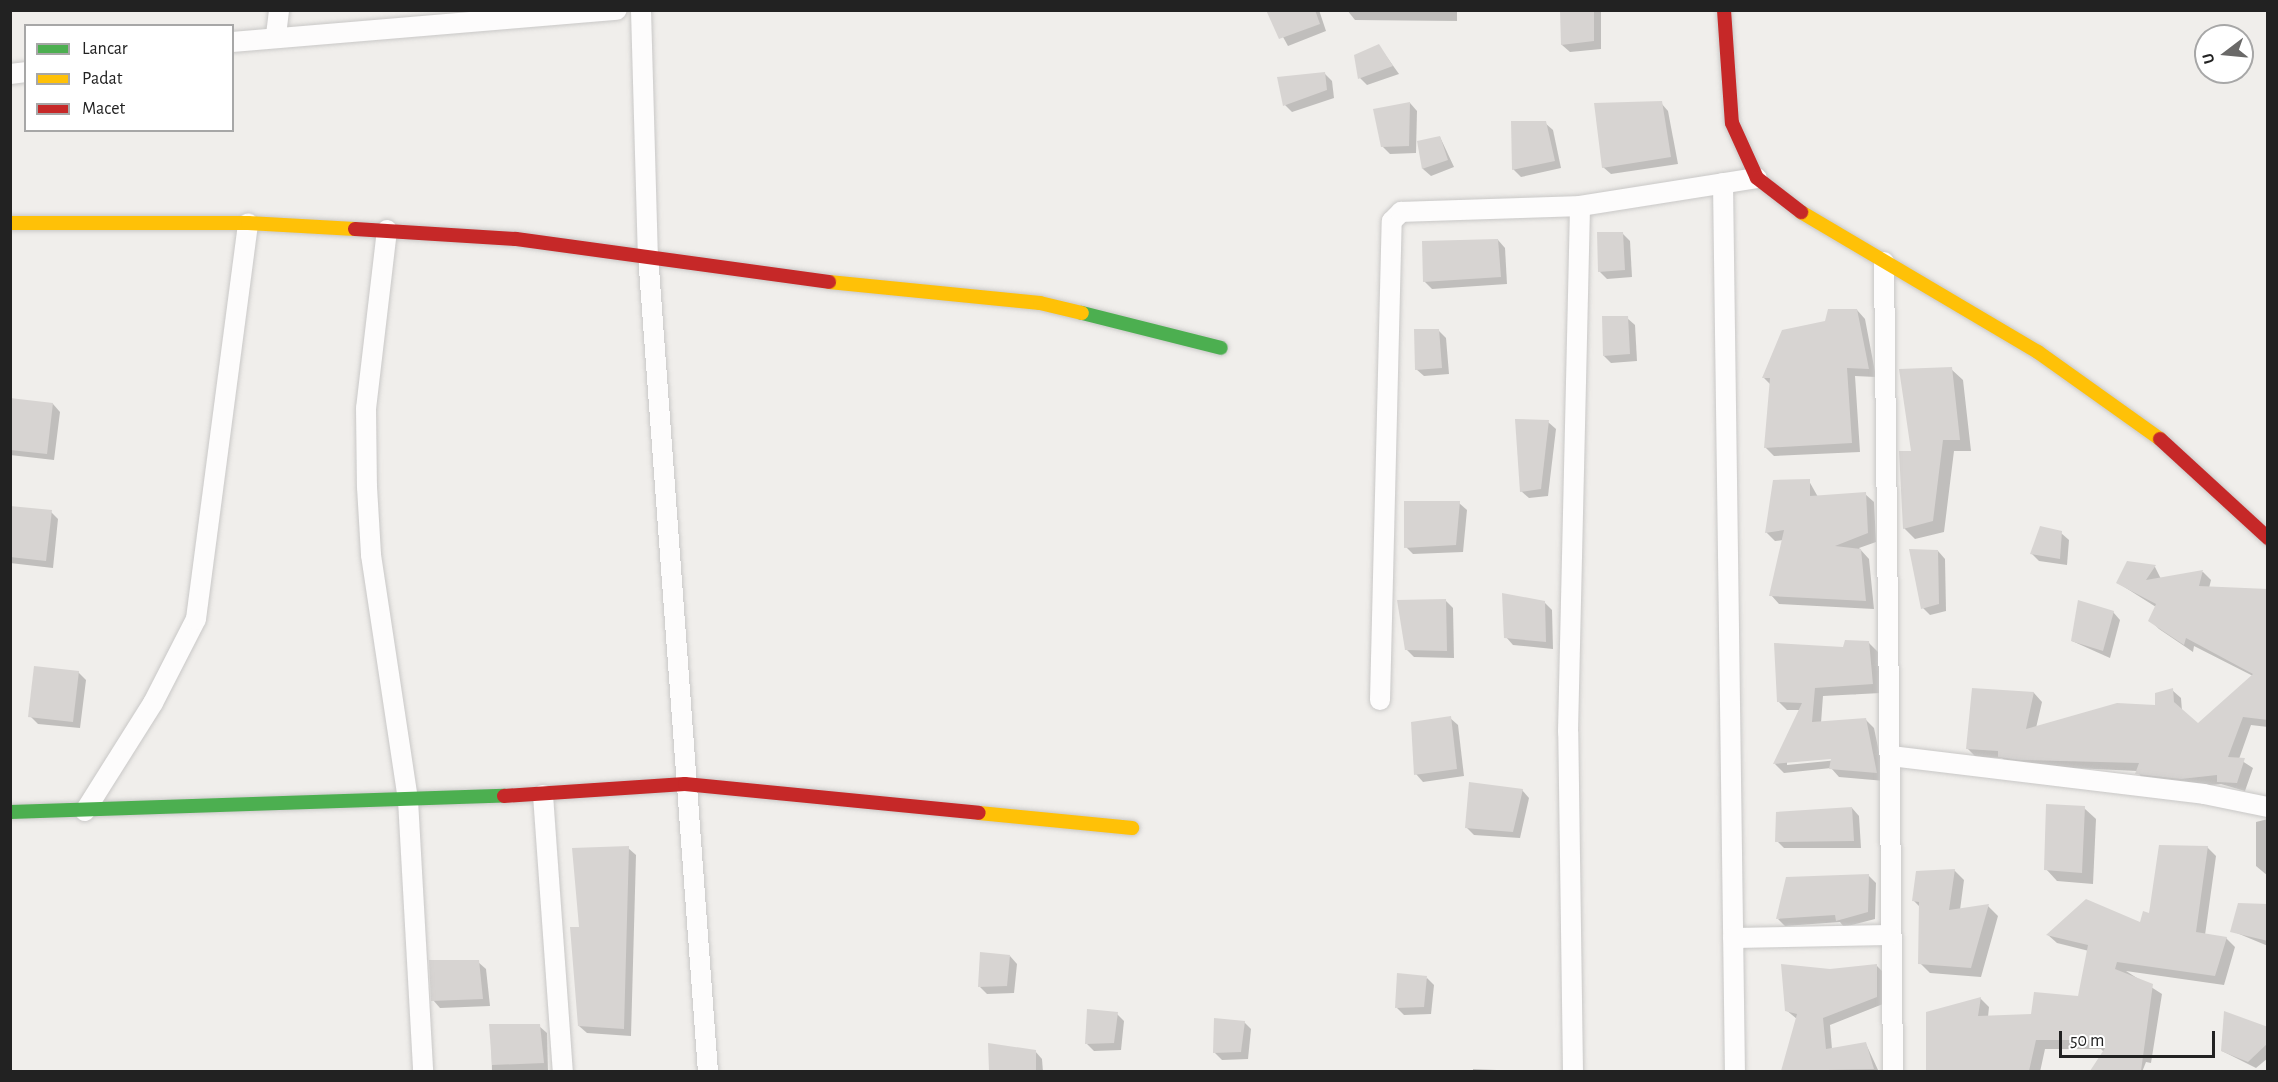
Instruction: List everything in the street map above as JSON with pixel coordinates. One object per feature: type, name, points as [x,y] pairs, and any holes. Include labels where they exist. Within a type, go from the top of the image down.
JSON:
[{"type":"street","points":[[276,35],[279,10]]},
{"type":"street","points":[[234,42],[276,35],[617,10]]},
{"type":"street","points":[[641,10],[648,255],[685,784],[708,1071]]},
{"type":"street","points":[[1724,10],[1732,123],[1757,178],[1805,215],[2038,352],[2118,407],[2193,464],[2268,538]]},
{"type":"street","points":[[1380,700],[1394,217],[1401,212],[1580,206],[1757,178]]},
{"type":"street","points":[[1723,183],[1735,1071]]},
{"type":"street","points":[[1573,1071],[1568,732],[1580,206]]},
{"type":"street","points":[[10,223],[248,223],[387,230],[648,255],[842,284],[1040,303],[1221,348]]},
{"type":"street","points":[[85,811],[153,703],[196,619],[248,223]]},
{"type":"street","points":[[387,230],[366,408],[367,487],[371,555],[408,800],[423,1071]]},
{"type":"street","points":[[1884,262],[1893,1071]]},
{"type":"street","points":[[1891,756],[2204,794],[2268,807]]},
{"type":"street","points":[[10,812],[543,795],[685,784],[1132,828]]},
{"type":"street","points":[[543,795],[564,1071]]},
{"type":"street","points":[[1733,938],[1892,935]]},
{"type":"building","points":[[1266,10],[1315,10],[1320,24],[1279,39]]},
{"type":"building","points":[[1560,10],[1594,10],[1594,41],[1561,45]]},
{"type":"building","points":[[1379,44],[1393,66],[1358,79],[1354,55]]},
{"type":"building","points":[[1325,72],[1327,90],[1283,106],[1277,77]]},
{"type":"building","points":[[1662,101],[1671,157],[1602,168],[1594,103]]},
{"type":"building","points":[[1410,102],[1409,146],[1381,147],[1373,109]]},
{"type":"building","points":[[1511,121],[1546,121],[1555,161],[1512,170]]},
{"type":"building","points":[[1440,136],[1448,160],[1422,169],[1417,141]]},
{"type":"building","points":[[1597,232],[1623,232],[1625,270],[1598,272]]},
{"type":"building","points":[[1498,239],[1501,277],[1423,282],[1422,241]]},
{"type":"building","points":[[1828,309],[1857,309],[1869,369],[1847,368],[1852,443],[1764,448],[1770,378],[1762,378],[1782,330],[1825,321]]},
{"type":"building","points":[[1602,316],[1628,316],[1630,354],[1603,356]]},
{"type":"building","points":[[1414,329],[1439,329],[1442,368],[1415,370]]},
{"type":"building","points":[[1952,367],[1960,440],[1943,440],[1933,521],[1903,529],[1899,451],[1911,451],[1899,369]]},
{"type":"building","points":[[10,398],[53,403],[47,454],[10,450]]},
{"type":"building","points":[[1515,419],[1549,420],[1541,489],[1520,492]]},
{"type":"building","points":[[1810,479],[1810,496],[1866,492],[1868,533],[1835,546],[1861,549],[1866,601],[1769,596],[1784,530],[1765,533],[1773,480]]},
{"type":"building","points":[[1404,501],[1460,501],[1456,545],[1404,548]]},
{"type":"building","points":[[10,506],[52,510],[46,561],[10,557]]},
{"type":"building","points":[[2040,526],[2062,531],[2060,559],[2030,554]]},
{"type":"building","points":[[1909,549],[1938,550],[1939,604],[1921,609]]},
{"type":"building","points":[[2127,561],[2156,565],[2146,580],[2203,570],[2199,586],[2268,589],[2268,720],[2243,717],[2228,757],[2245,758],[2237,783],[2217,782],[2217,775],[2181,779],[2135,774],[2139,763],[2020,760],[1998,757],[1998,751],[1966,749],[1972,688],[2034,692],[2026,729],[2117,703],[2155,705],[2155,693],[2173,688],[2174,702],[2198,723],[2253,674],[2186,638],[2184,645],[2148,621],[2156,604],[2116,583]]},
{"type":"building","points":[[1502,593],[1545,601],[1546,642],[1504,638]]},
{"type":"building","points":[[1446,599],[1447,651],[1405,650],[1397,600]]},
{"type":"building","points":[[2078,600],[2114,611],[2103,651],[2071,641]]},
{"type":"building","points":[[1845,640],[1869,641],[1873,684],[1815,688],[1812,722],[1866,718],[1877,773],[1829,769],[1831,759],[1773,764],[1802,703],[1777,702],[1774,643],[1843,647]]},
{"type":"building","points":[[34,666],[79,671],[73,722],[28,717]]},
{"type":"building","points":[[1451,716],[1457,769],[1414,775],[1411,722]]},
{"type":"building","points":[[1469,782],[1523,789],[1513,832],[1465,828]]},
{"type":"building","points":[[2046,804],[2085,806],[2082,873],[2044,870]]},
{"type":"building","points":[[1852,807],[1854,841],[1775,842],[1776,812]]},
{"type":"building","points":[[2159,845],[2208,846],[2196,932],[2227,937],[2215,976],[2117,962],[2115,969],[2153,984],[2141,1071],[2090,1071],[2105,1048],[2096,1046],[2097,1040],[2036,1040],[2029,1071],[1926,1071],[1926,1012],[1981,997],[1978,1016],[2031,1014],[2034,992],[2078,996],[2088,945],[2046,935],[2086,899],[2140,922],[2143,911],[2149,913]]},
{"type":"building","points":[[629,846],[624,1029],[578,1026],[570,927],[579,927],[572,848]]},
{"type":"building","points":[[1955,869],[1949,910],[1989,904],[1971,968],[1918,964],[1919,902],[1912,901],[1916,871]]},
{"type":"building","points":[[1869,874],[1868,912],[1836,921],[1835,915],[1776,919],[1786,877]]},
{"type":"building","points":[[2238,903],[2268,904],[2268,941],[2230,932]]},
{"type":"building","points":[[980,952],[1010,955],[1007,986],[978,987]]},
{"type":"building","points":[[429,960],[479,960],[483,999],[431,1001]]},
{"type":"building","points":[[1781,964],[1830,969],[1877,964],[1877,997],[1823,1018],[1826,1049],[1866,1042],[1874,1069],[1781,1071],[1797,1014],[1785,1011]]},
{"type":"building","points":[[1397,973],[1427,976],[1424,1007],[1395,1008]]},
{"type":"building","points":[[1087,1009],[1118,1012],[1114,1043],[1085,1044]]},
{"type":"building","points":[[2224,1011],[2268,1027],[2268,1043],[2248,1062],[2221,1051]]},
{"type":"building","points":[[1214,1018],[1245,1021],[1241,1052],[1213,1053]]},
{"type":"building","points":[[489,1024],[540,1024],[544,1063],[492,1065]]},
{"type":"building","points":[[988,1043],[1036,1050],[1036,1071],[989,1071]]},
{"type":"traffic: fast","points":[[1082,313],[1221,348]]},
{"type":"traffic: fast","points":[[10,812],[504,796]]},
{"type":"traffic: slow","points":[[1801,212],[2038,352],[2160,439]]},
{"type":"traffic: slow","points":[[10,223],[248,223],[355,229]]},
{"type":"traffic: slow","points":[[829,282],[1040,303],[1082,313]]},
{"type":"traffic: slow","points":[[979,813],[1132,828]]},
{"type":"traffic: jam","points":[[1724,10],[1732,123],[1757,178],[1801,212]]},
{"type":"traffic: jam","points":[[355,229],[516,239],[829,282]]},
{"type":"traffic: jam","points":[[2160,439],[2268,538]]},
{"type":"traffic: jam","points":[[504,796],[685,784],[979,813]]}]
